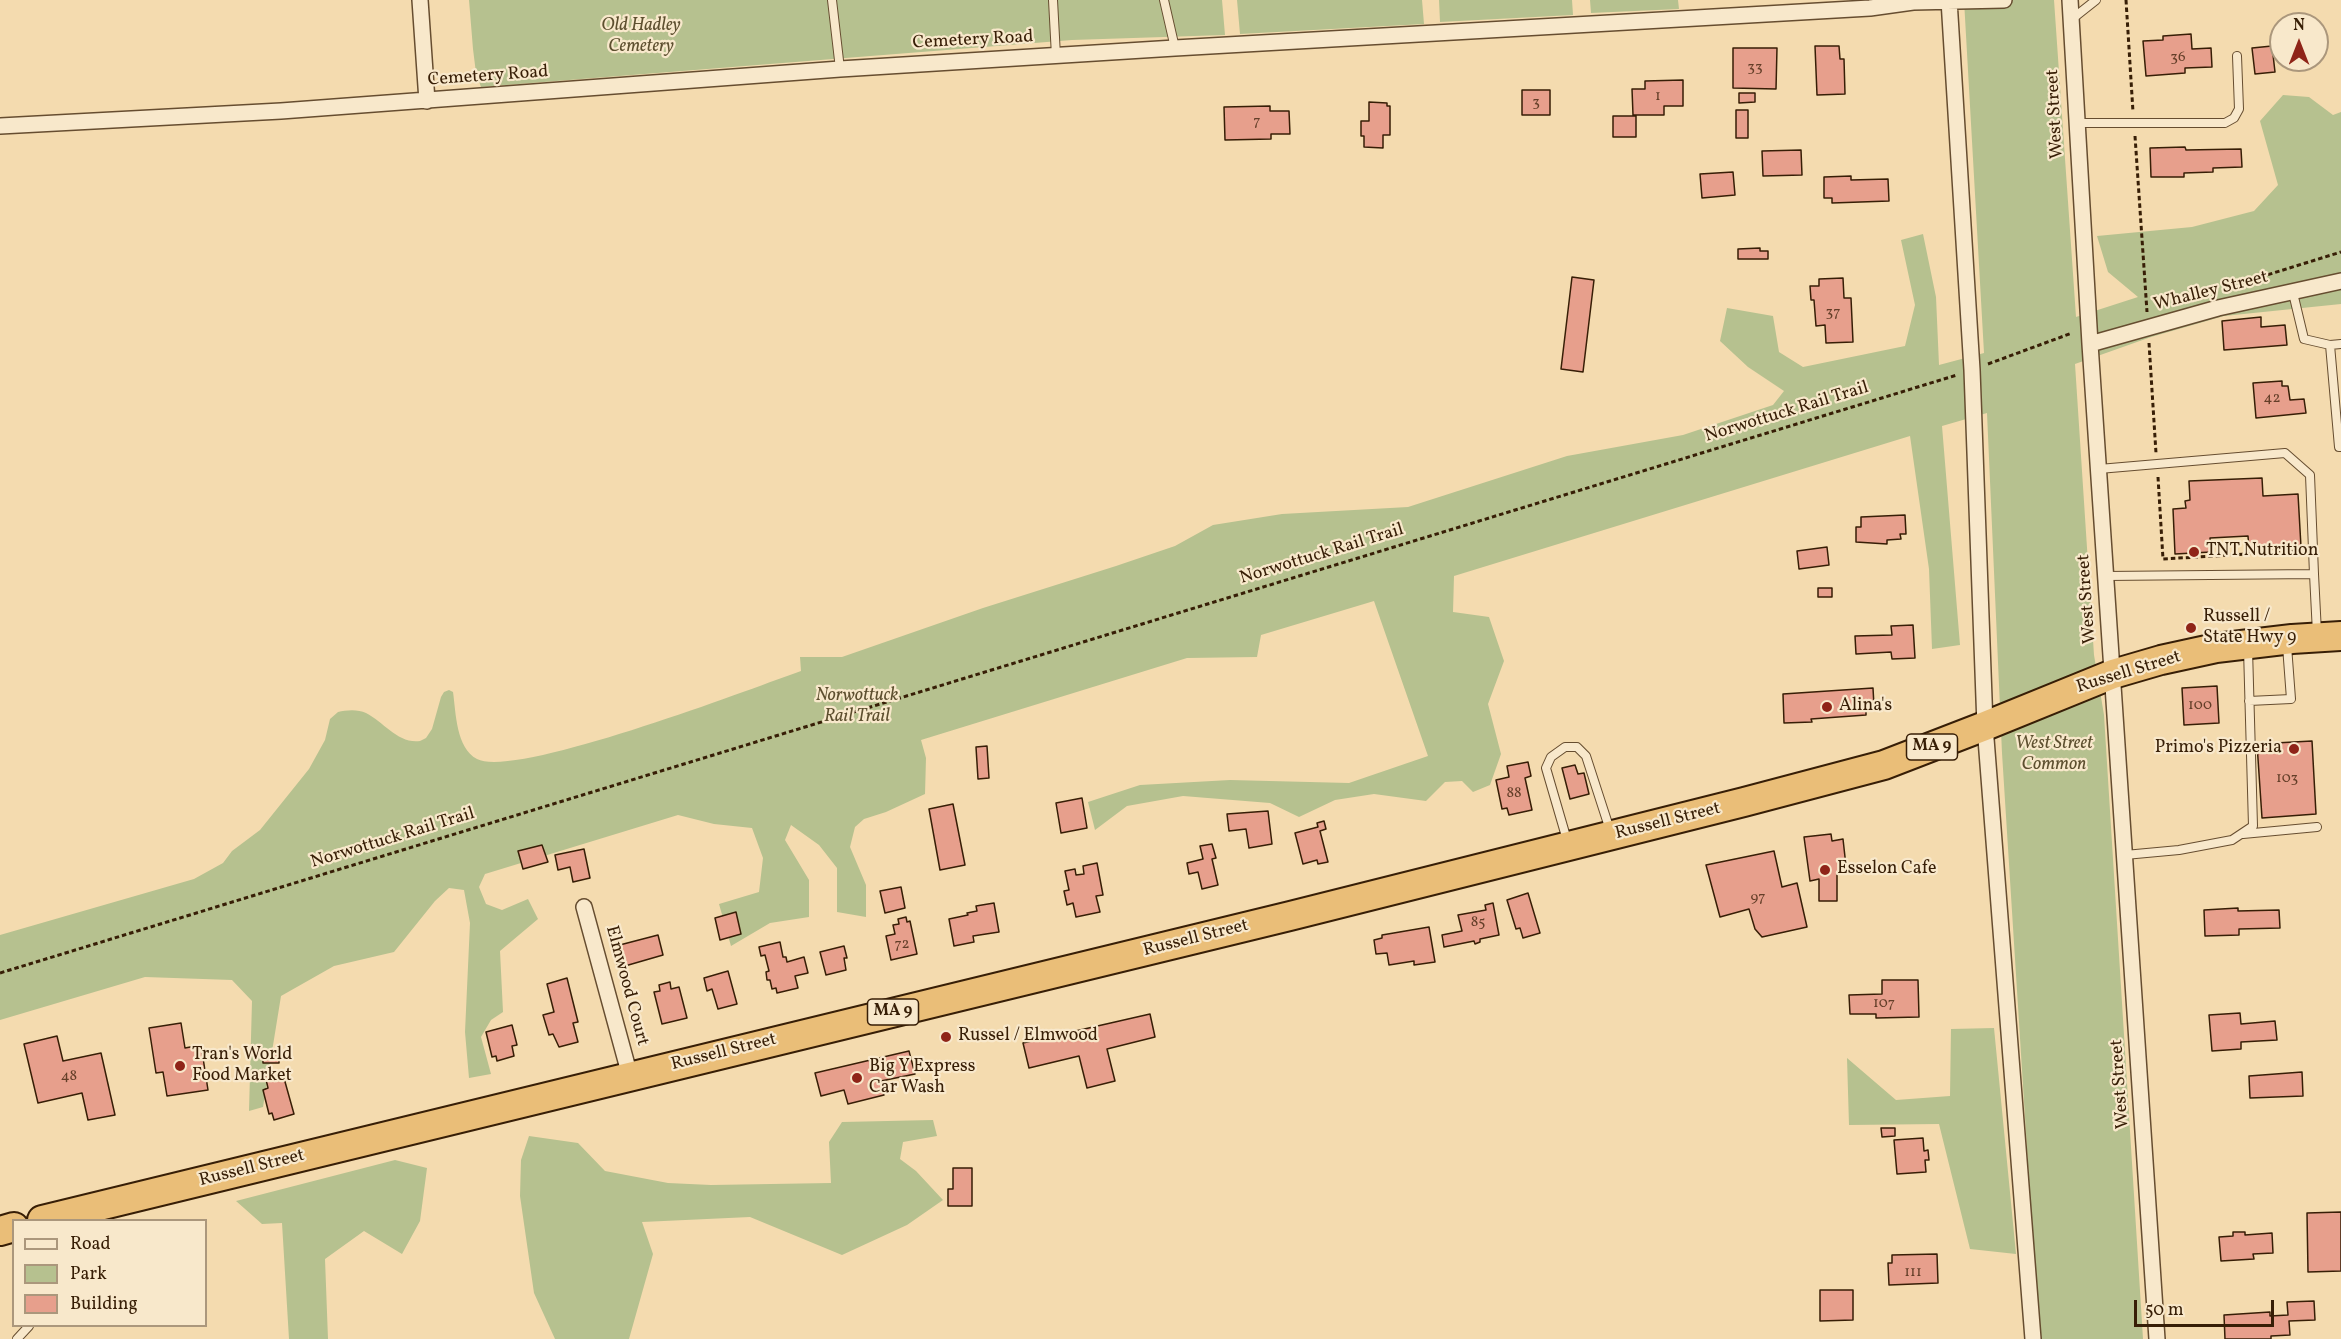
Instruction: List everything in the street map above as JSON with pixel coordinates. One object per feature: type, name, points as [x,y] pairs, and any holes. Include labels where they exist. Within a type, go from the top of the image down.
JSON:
[{"type":"highway","name":"Russell Street","points":[[57,1219],[80,1216],[630,1076],[1569,847],[1884,765],[2113,674],[2216,648],[2329,637]]},
{"type":"street","points":[[420,0],[428,101]]},
{"type":"street","points":[[1950,0],[1972,370],[1985,726],[2033,1339]]},
{"type":"street","name":"Cemetery Road","points":[[0,126],[428,101],[840,69],[1597,25],[1870,8],[1950,0],[2004,0]]},
{"type":"street","name":"West Street","points":[[2070,0],[2090,344],[2157,1339]]},
{"type":"street","name":"Whalley Street","points":[[2090,344],[2218,308],[2341,281]]},
{"type":"street","name":"Elmwood Court","points":[[584,907],[630,1076]]},
{"type":"lane","points":[[832,0],[840,69]]},
{"type":"lane","points":[[1053,0],[1056,56]]},
{"type":"lane","points":[[1164,0],[1175,48]]},
{"type":"lane","points":[[2071,20],[2096,0]]},
{"type":"lane","points":[[2077,123],[2225,123],[2234,118],[2239,109],[2237,56]]},
{"type":"lane","points":[[2293,293],[2304,339],[2330,345],[2341,344]]},
{"type":"lane","points":[[2330,345],[2337,396],[2339,447],[2341,447]]},
{"type":"lane","points":[[2099,470],[2285,453],[2310,475],[2314,574],[2329,637]]},
{"type":"lane","points":[[2106,576],[2314,574]]},
{"type":"lane","points":[[2249,701],[2291,699],[2286,640]]},
{"type":"lane","points":[[2125,855],[2179,850],[2232,840],[2253,826],[2248,644]]},
{"type":"lane","points":[[1569,847],[1546,768],[1551,758],[1565,747],[1577,747],[1586,756],[1612,836]]},
{"type":"lane","points":[[2241,834],[2317,827]]},
{"type":"lane","points":[[17,1339],[28,1327]]},
{"type":"path","points":[[2126,0],[2148,319]]},
{"type":"path","points":[[2221,289],[2341,252]]},
{"type":"path","points":[[2147,312],[2155,309]]},
{"type":"path","name":"Norwottuck Rail Trail","points":[[0,973],[1972,370],[2058,336],[2089,328]]},
{"type":"path","points":[[2149,341],[2163,559],[2313,550]]},
{"type":"green space","name":"Old Hadley Cemetery","points":[[469,0],[1222,0],[1225,35],[1072,40],[481,87],[476,73]]},
{"type":"green space","points":[[1237,0],[1422,0],[1424,24],[1240,34]]},
{"type":"green space","points":[[1439,0],[1572,0],[1573,15],[1440,22]]},
{"type":"green space","points":[[1590,0],[1678,0],[1679,9],[1591,13]]},
{"type":"green space","name":"West Street Common","points":[[1964,0],[2054,0],[2076,317],[2138,297],[2108,272],[2097,236],[2192,227],[2254,211],[2278,185],[2260,121],[2283,95],[2309,97],[2333,115],[2341,112],[2341,304],[2224,316],[2151,337],[2075,364],[2094,655],[2104,715],[2143,1339],[2039,1339],[2002,753],[1987,413],[1942,426],[1960,645],[1932,649],[1929,569],[1910,436],[1454,576],[1453,612],[1489,617],[1504,661],[1488,704],[1501,754],[1490,785],[1473,792],[1462,781],[1445,782],[1426,801],[1374,794],[1335,800],[1299,817],[1270,803],[1183,796],[1127,806],[1095,830],[1088,802],[1140,785],[1230,780],[1349,783],[1428,756],[1374,601],[1261,635],[1257,657],[1187,658],[921,740],[926,758],[925,794],[886,812],[864,819],[855,827],[850,847],[866,885],[866,917],[837,912],[837,868],[819,845],[791,825],[785,840],[809,880],[809,917],[770,923],[731,946],[719,904],[759,892],[763,858],[752,828],[714,824],[678,815],[485,874],[479,887],[486,904],[502,910],[528,899],[538,919],[500,951],[503,1012],[491,1020],[481,1037],[491,1074],[469,1078],[465,1032],[470,923],[464,890],[449,888],[435,901],[394,952],[334,966],[281,996],[263,1107],[249,1111],[252,1001],[232,980],[145,977],[0,1020],[0,935],[194,879],[223,863],[232,851],[260,830],[309,769],[325,740],[330,719],[338,712],[352,710],[363,712],[398,736],[420,741],[426,738],[432,729],[441,697],[449,690],[453,692],[461,739],[470,754],[477,759],[500,762],[537,756],[634,729],[801,671],[800,657],[842,657],[983,608],[1175,546],[1213,525],[1282,514],[1408,507],[1567,456],[1683,435],[1773,405],[1784,391],[1748,367],[1720,341],[1727,308],[1773,316],[1779,352],[1803,367],[1905,346],[1915,305],[1901,240],[1923,234],[1936,297],[1939,365],[1984,353]]},
{"type":"green space","points":[[1994,1028],[2016,1254],[1970,1249],[1939,1124],[1849,1125],[1847,1058],[1896,1100],[1950,1096],[1951,1029]]},
{"type":"green space","points":[[933,1120],[937,1136],[903,1142],[900,1159],[916,1171],[943,1200],[907,1225],[842,1255],[750,1217],[642,1222],[653,1254],[629,1339],[555,1339],[534,1293],[520,1196],[521,1160],[529,1136],[578,1143],[605,1171],[668,1183],[711,1185],[831,1183],[829,1142],[842,1122]]},
{"type":"green space","points":[[395,1160],[427,1168],[420,1221],[402,1254],[364,1231],[325,1259],[328,1339],[289,1339],[282,1223],[262,1224],[236,1201]]},
{"type":"building","points":[[2191,34],[2192,49],[2211,48],[2212,67],[2185,68],[2185,73],[2146,76],[2143,41],[2163,40],[2163,36]]},
{"type":"building","points":[[1815,46],[1839,46],[1840,59],[1844,59],[1845,94],[1817,95]]},
{"type":"building","points":[[2269,46],[2269,72],[2275,72],[2255,74],[2252,48]]},
{"type":"building","points":[[1733,48],[1777,48],[1776,89],[1733,88]]},
{"type":"building","points":[[1683,80],[1683,106],[1664,106],[1664,115],[1633,115],[1632,89],[1645,89],[1645,81]]},
{"type":"building","points":[[1522,90],[1550,90],[1550,115],[1522,115]]},
{"type":"building","points":[[1739,93],[1755,93],[1755,102],[1739,103]]},
{"type":"building","points":[[1369,102],[1387,103],[1387,106],[1390,106],[1390,135],[1383,135],[1383,148],[1364,147],[1361,121],[1369,121]]},
{"type":"building","points":[[1270,106],[1270,111],[1289,111],[1290,134],[1271,134],[1271,139],[1225,140],[1224,107]]},
{"type":"building","points":[[1736,110],[1748,110],[1748,138],[1736,138]]},
{"type":"building","points":[[1613,116],[1636,116],[1636,137],[1613,137]]},
{"type":"building","points":[[2185,147],[2186,150],[2241,149],[2242,167],[2213,168],[2213,172],[2184,173],[2184,177],[2151,177],[2150,148]]},
{"type":"building","points":[[1801,150],[1802,175],[1763,176],[1762,151]]},
{"type":"building","points":[[1733,172],[1735,195],[1702,198],[1700,174]]},
{"type":"building","points":[[1851,176],[1851,180],[1888,179],[1889,201],[1832,203],[1832,198],[1824,198],[1824,177]]},
{"type":"building","points":[[1760,248],[1760,251],[1768,251],[1768,259],[1738,259],[1738,249]]},
{"type":"building","points":[[1572,277],[1594,280],[1583,372],[1561,369]]},
{"type":"building","points":[[1843,278],[1844,298],[1851,298],[1853,342],[1826,343],[1825,325],[1816,326],[1814,300],[1811,300],[1810,286],[1819,286],[1819,279]]},
{"type":"building","points":[[2261,317],[2261,327],[2285,325],[2287,345],[2224,350],[2222,321]]},
{"type":"building","points":[[2282,381],[2282,386],[2288,386],[2290,400],[2304,399],[2306,413],[2256,418],[2253,383]]},
{"type":"building","points":[[2262,478],[2263,496],[2298,494],[2301,547],[2249,550],[2248,536],[2210,538],[2211,552],[2175,554],[2173,509],[2186,508],[2185,501],[2190,500],[2189,481]]},
{"type":"building","points":[[1905,515],[1906,534],[1900,534],[1901,539],[1887,540],[1887,544],[1856,542],[1856,527],[1861,527],[1861,517]]},
{"type":"building","points":[[1827,547],[1829,565],[1799,569],[1797,551]]},
{"type":"building","points":[[1818,588],[1832,588],[1832,597],[1818,597]]},
{"type":"building","points":[[1913,625],[1915,658],[1892,659],[1891,652],[1856,654],[1855,636],[1892,635],[1891,626]]},
{"type":"building","points":[[2217,686],[2219,723],[2184,725],[2182,688]]},
{"type":"building","points":[[1873,688],[1874,706],[1866,706],[1866,715],[1784,723],[1783,694]]},
{"type":"building","points":[[2312,741],[2316,814],[2262,818],[2257,744]]},
{"type":"building","points":[[987,746],[989,778],[978,779],[976,747]]},
{"type":"building","points":[[1528,762],[1531,776],[1525,778],[1532,810],[1509,815],[1507,808],[1502,809],[1496,780],[1509,777],[1507,766]]},
{"type":"building","points":[[1575,765],[1578,774],[1584,773],[1589,794],[1570,799],[1562,768]]},
{"type":"building","points":[[1082,798],[1087,828],[1061,833],[1056,803]]},
{"type":"building","points":[[953,804],[965,865],[940,870],[929,809]]},
{"type":"building","points":[[1268,811],[1272,844],[1249,848],[1246,829],[1229,831],[1227,814]]},
{"type":"building","points":[[1324,821],[1326,829],[1320,831],[1328,862],[1318,864],[1317,860],[1303,864],[1295,833],[1318,827],[1317,823]]},
{"type":"building","name":"Esselon Cafe","points":[[1831,834],[1832,841],[1843,839],[1846,866],[1842,867],[1843,873],[1837,874],[1837,901],[1819,901],[1819,879],[1810,881],[1804,837]]},
{"type":"building","points":[[1212,844],[1216,858],[1212,859],[1218,885],[1202,889],[1198,872],[1189,874],[1187,863],[1203,859],[1200,846]]},
{"type":"building","points":[[542,845],[548,862],[523,869],[518,851]]},
{"type":"building","points":[[584,849],[590,878],[573,882],[570,867],[558,870],[555,855]]},
{"type":"building","points":[[1774,851],[1782,887],[1797,883],[1807,927],[1762,937],[1755,929],[1749,909],[1720,917],[1706,865]]},
{"type":"building","points":[[1097,863],[1103,895],[1096,896],[1100,912],[1076,917],[1073,903],[1067,905],[1064,891],[1069,890],[1065,871],[1075,869],[1076,875],[1084,874],[1083,866]]},
{"type":"building","points":[[901,887],[905,908],[885,913],[880,891]]},
{"type":"building","points":[[1528,893],[1540,933],[1523,938],[1520,928],[1516,929],[1507,900]]},
{"type":"building","points":[[994,903],[999,932],[973,936],[974,942],[954,946],[949,919],[977,911],[976,906]]},
{"type":"building","points":[[1493,903],[1499,935],[1480,939],[1480,942],[1475,944],[1474,941],[1444,947],[1442,935],[1462,931],[1458,915],[1486,910],[1485,905]]},
{"type":"building","points":[[2238,908],[2238,911],[2279,910],[2280,928],[2239,929],[2239,935],[2205,936],[2204,910]]},
{"type":"building","points":[[736,912],[741,934],[720,940],[715,918]]},
{"type":"building","points":[[906,917],[907,922],[910,921],[917,954],[891,960],[886,936],[895,934],[893,925],[899,924],[898,919]]},
{"type":"building","points":[[1429,927],[1435,962],[1414,965],[1414,961],[1389,965],[1387,953],[1376,954],[1374,940],[1382,938],[1382,935]]},
{"type":"building","points":[[658,935],[663,955],[618,968],[612,947]]},
{"type":"building","points":[[780,942],[783,957],[786,957],[787,962],[804,957],[808,973],[795,976],[798,988],[777,993],[776,988],[772,989],[770,980],[767,980],[766,972],[769,971],[765,955],[761,956],[759,947]]},
{"type":"building","points":[[844,946],[847,958],[844,958],[846,970],[826,975],[820,952]]},
{"type":"building","points":[[728,971],[737,1004],[718,1009],[712,989],[707,991],[704,978]]},
{"type":"building","points":[[567,978],[578,1022],[573,1023],[578,1042],[559,1047],[553,1034],[549,1035],[543,1015],[554,1012],[547,984]]},
{"type":"building","points":[[1882,980],[1918,980],[1919,1017],[1876,1018],[1876,1014],[1850,1014],[1849,995],[1882,994]]},
{"type":"building","points":[[670,982],[671,989],[679,987],[687,1018],[662,1024],[654,992],[660,991],[659,985]]},
{"type":"building","points":[[2240,1013],[2241,1024],[2275,1021],[2277,1040],[2241,1042],[2241,1049],[2212,1051],[2209,1015]]},
{"type":"building","points":[[1150,1014],[1155,1037],[1107,1049],[1115,1081],[1087,1088],[1079,1056],[1029,1068],[1023,1043]]},
{"type":"building","points":[[181,1023],[185,1048],[201,1045],[208,1090],[167,1096],[163,1072],[156,1073],[149,1028]]},
{"type":"building","points":[[512,1025],[517,1045],[512,1046],[514,1056],[497,1061],[496,1056],[492,1057],[486,1032]]},
{"type":"building","points":[[57,1036],[63,1061],[101,1053],[115,1115],[88,1120],[82,1093],[38,1103],[24,1044]]},
{"type":"building","points":[[279,1051],[279,1063],[263,1063],[263,1052]]},
{"type":"building","name":"Big Y Express Car Wash","points":[[909,1051],[915,1074],[881,1081],[884,1095],[848,1104],[844,1090],[821,1096],[815,1073]]},
{"type":"building","points":[[282,1071],[294,1114],[274,1120],[272,1113],[269,1114],[263,1090],[268,1088],[265,1075]]},
{"type":"building","points":[[2302,1072],[2303,1096],[2250,1098],[2249,1076]]},
{"type":"building","points":[[1881,1128],[1895,1128],[1895,1136],[1882,1137]]},
{"type":"building","points":[[1923,1138],[1924,1151],[1928,1150],[1929,1160],[1925,1160],[1926,1172],[1897,1174],[1894,1140]]},
{"type":"building","points":[[953,1168],[972,1168],[972,1206],[948,1206],[948,1189],[953,1189]]},
{"type":"building","points":[[2341,1212],[2341,1271],[2308,1272],[2307,1213]]},
{"type":"building","points":[[2233,1232],[2245,1232],[2245,1235],[2272,1233],[2273,1253],[2253,1254],[2254,1259],[2221,1261],[2219,1237],[2233,1236]]},
{"type":"building","points":[[1937,1254],[1938,1283],[1889,1285],[1888,1263],[1892,1263],[1892,1255]]},
{"type":"building","points":[[1820,1290],[1853,1290],[1853,1320],[1820,1321]]},
{"type":"building","points":[[2314,1301],[2315,1320],[2289,1321],[2290,1335],[2271,1336],[2271,1339],[2225,1339],[2224,1315],[2270,1312],[2270,1316],[2288,1315],[2287,1302]]},
{"type":"place","name":"TNT Nutrition","points":[[2194,552]]},
{"type":"place","name":"Russell / State Hwy 9","points":[[2191,628]]},
{"type":"place","name":"Alina's","points":[[1827,707]]},
{"type":"place","name":"Primo's Pizzeria","points":[[2294,749]]},
{"type":"place","name":"Esselon Cafe","points":[[1825,870]]},
{"type":"place","name":"Russel / Elmwood","points":[[946,1037]]},
{"type":"place","name":"Tran's World Food Market","points":[[180,1066]]},
{"type":"place","name":"Big Y Express Car Wash","points":[[857,1078]]}]
